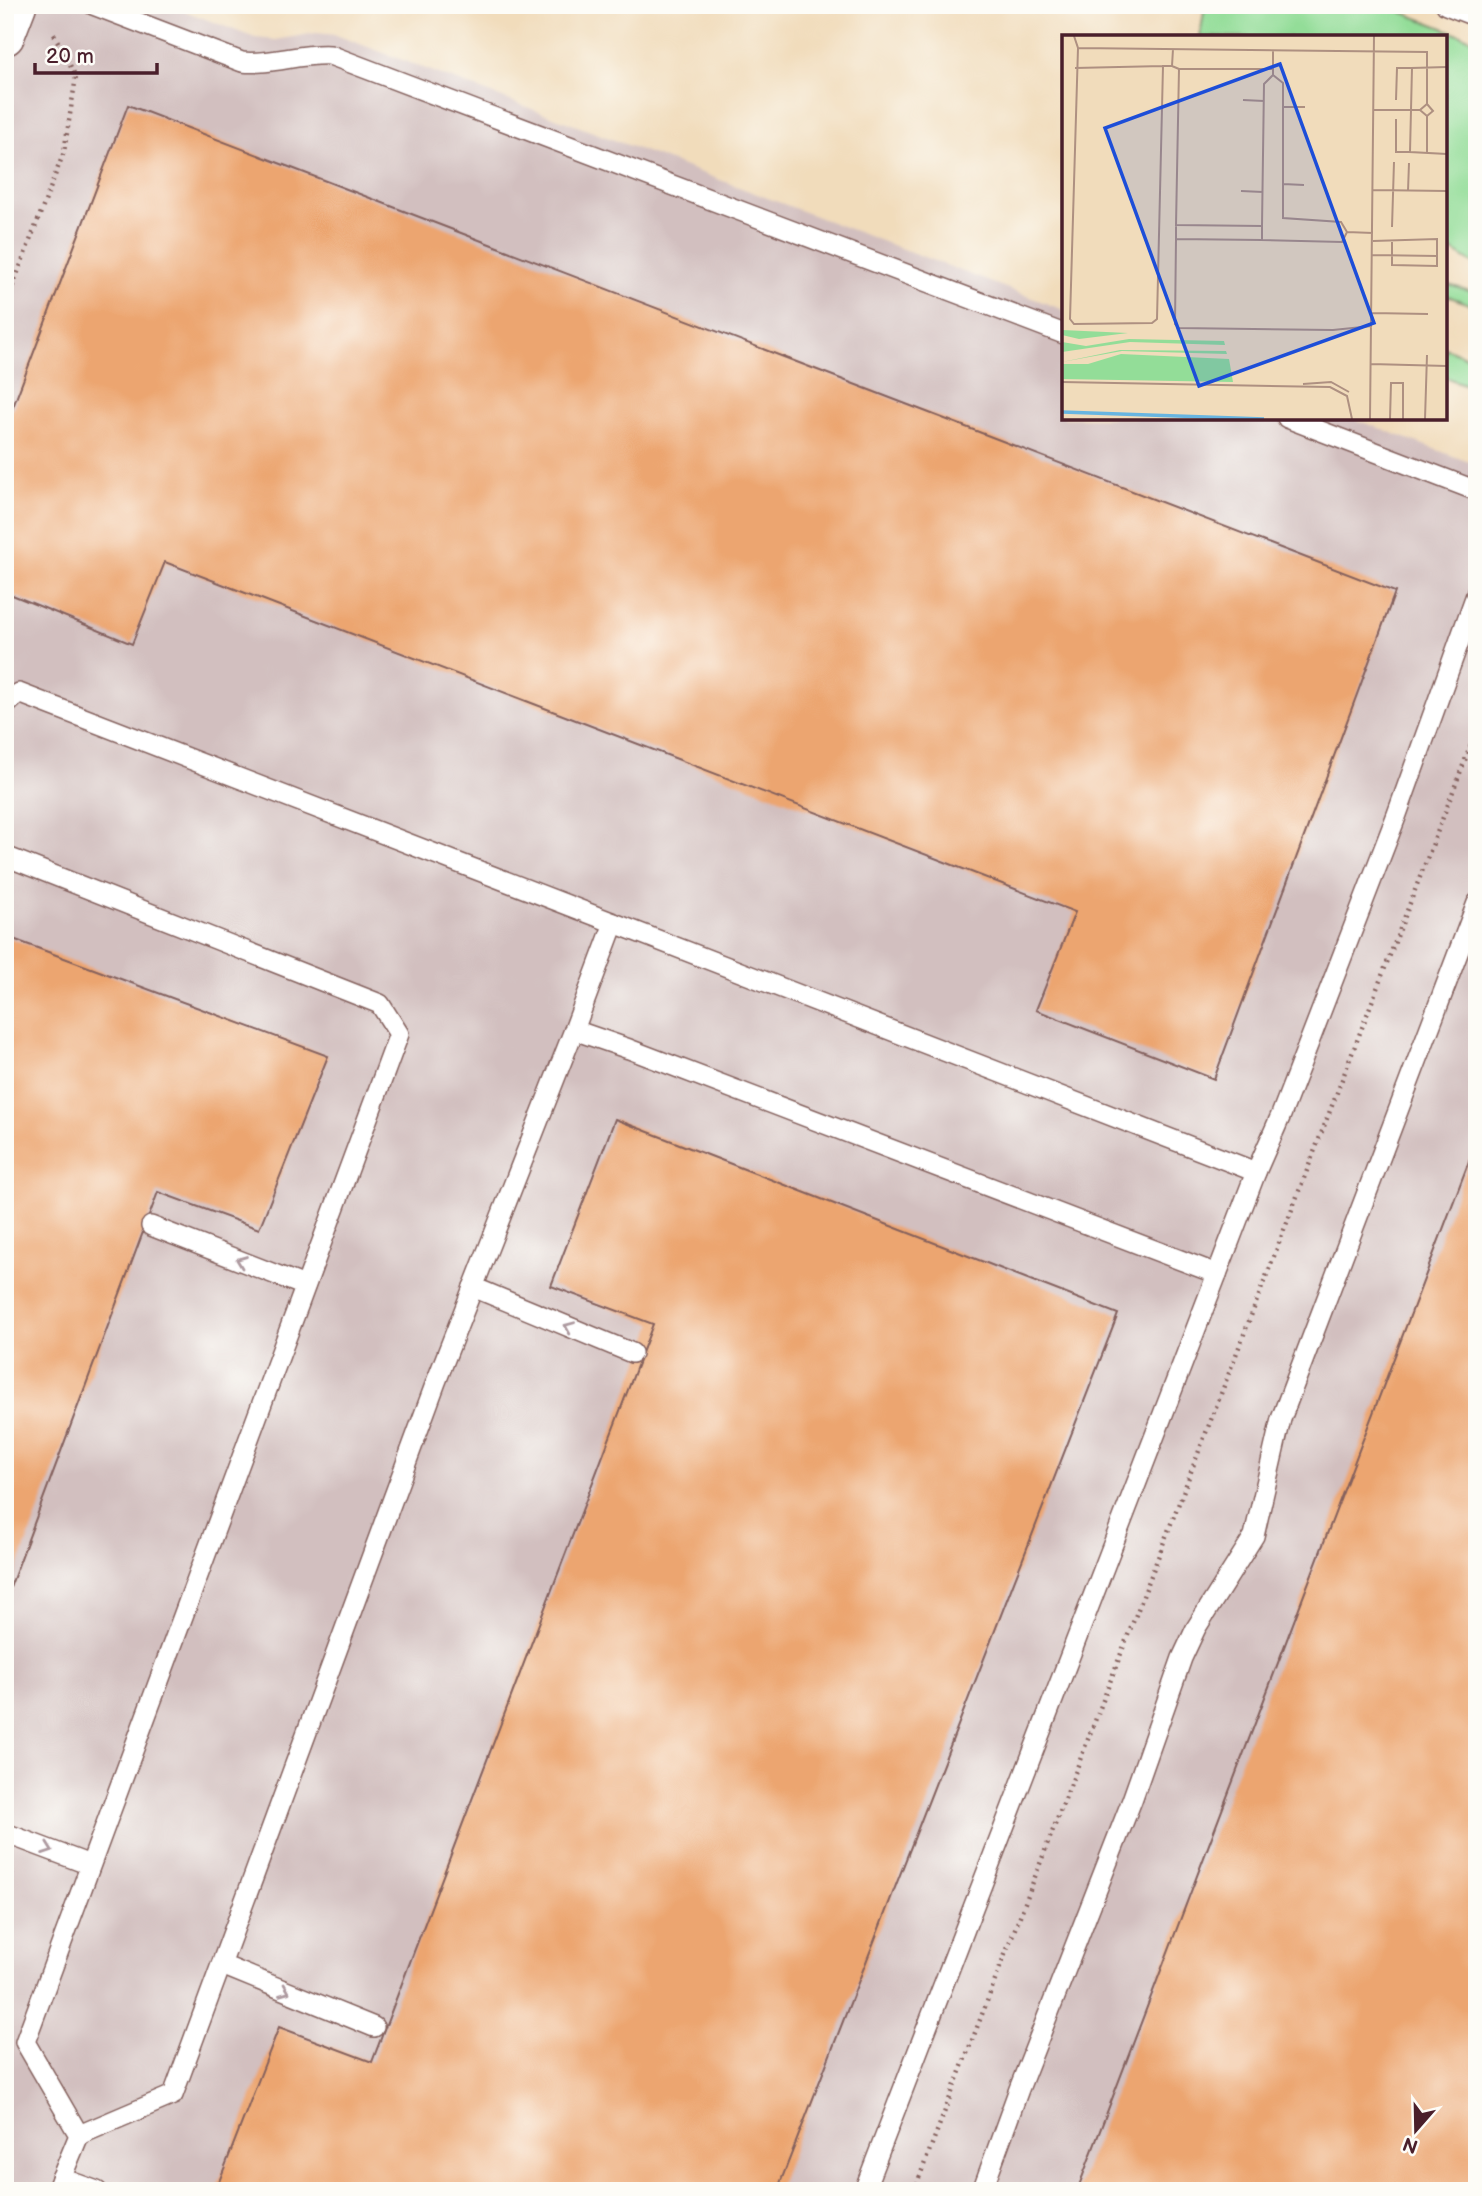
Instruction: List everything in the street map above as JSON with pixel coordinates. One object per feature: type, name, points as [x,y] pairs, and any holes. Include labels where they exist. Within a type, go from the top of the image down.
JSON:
[{"type":"main road","points":[[5,36],[17,5]]},
{"type":"lane","points":[[93,5],[242,62],[262,64],[310,54],[330,55],[1062,333]]},
{"type":"lane","points":[[1446,5],[1477,17]]},
{"type":"lane","points":[[1292,420],[1477,491]]},
{"type":"lane","points":[[864,2191],[1256,1172],[1281,1115],[1396,817],[1477,592]]},
{"type":"lane","points":[[5,706],[19,692],[1256,1172]]},
{"type":"lane","points":[[5,856],[380,1004],[399,1034],[25,2042],[79,2135]]},
{"type":"lane","points":[[982,2191],[1132,1800],[1182,1658],[1196,1628],[1254,1536],[1281,1419],[1477,903]]},
{"type":"lane","points":[[97,2191],[59,2184],[79,2135],[173,2095],[473,1287],[614,923]]},
{"type":"lane","points":[[574,1030],[1217,1274]]},
{"type":"lane","points":[[151,1226],[305,1286]]},
{"type":"lane","points":[[473,1287],[632,1353]]},
{"type":"lane","points":[[5,1833],[90,1864]]},
{"type":"lane","points":[[222,1965],[374,2027]]},
{"type":"path","points":[[5,306],[64,152],[76,77],[51,29]]},
{"type":"path","points":[[914,2191],[1477,729]]},
{"type":"shaded area","points":[[5,5],[169,5],[255,38],[276,40],[316,33],[336,35],[1062,309],[1062,420],[1357,420],[1477,465],[1477,2191],[5,2191]]},
{"type":"green space","points":[[1205,5],[1383,5],[1477,41],[1477,266],[1447,247],[1447,35],[1200,35]]},
{"type":"green space","points":[[1447,285],[1477,293],[1477,307],[1447,296]]},
{"type":"green space","points":[[1447,349],[1477,361],[1477,389],[1447,378]]},
{"type":"building","points":[[128,105],[1395,592],[1214,1079],[1036,1010],[1075,912],[165,562],[132,644],[5,592],[5,428]]},
{"type":"building","points":[[5,936],[328,1056],[259,1229],[158,1192],[5,1601]]},
{"type":"building","points":[[615,1119],[1118,1314],[777,2191],[227,2191],[217,2187],[279,2027],[372,2062],[653,1324],[551,1286]]},
{"type":"building","points":[[1477,1140],[1477,2191],[1077,2191]]},
{"type":"building","points":[[5,1871],[13,1874],[5,1892]]}]
